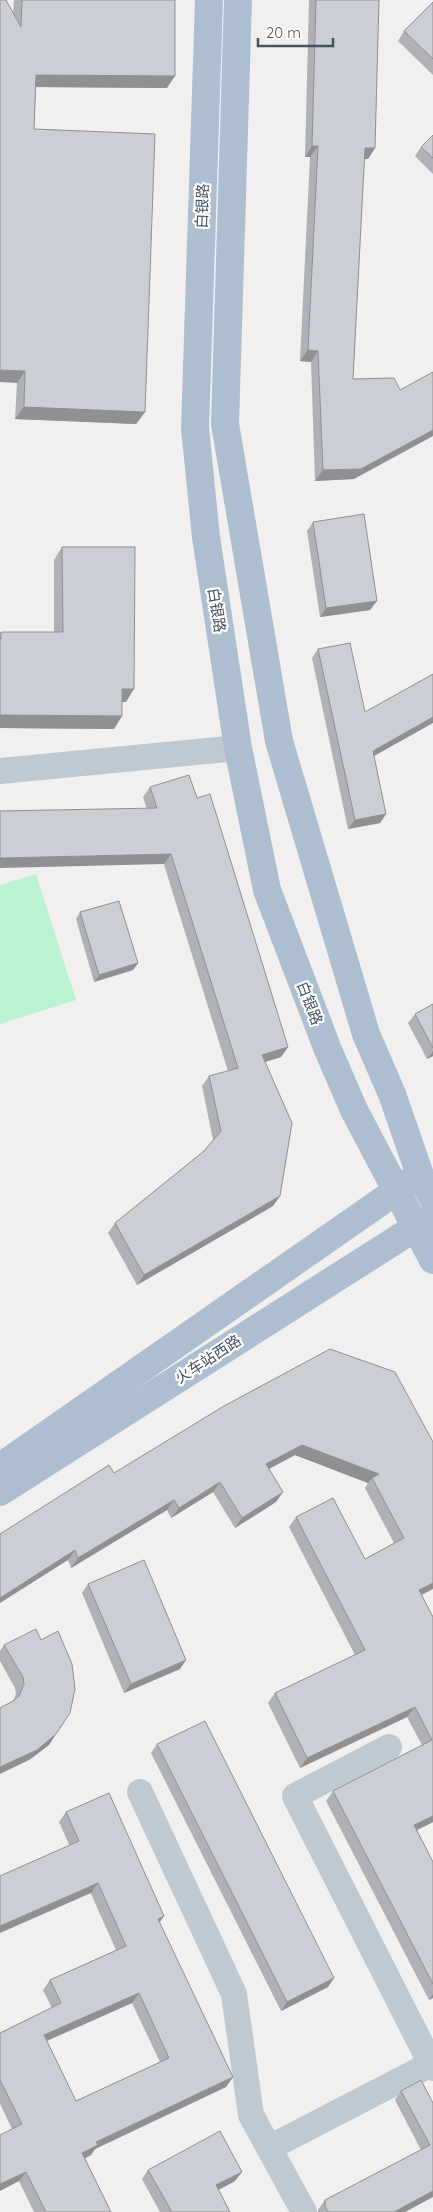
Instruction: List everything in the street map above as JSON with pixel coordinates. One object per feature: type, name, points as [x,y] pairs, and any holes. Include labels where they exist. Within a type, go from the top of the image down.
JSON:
[{"type":"main road","name":"白银路","points":[[209,0],[195,428],[206,537],[238,748],[267,890],[328,1050],[354,1110],[397,1189],[425,1222],[433,1260]]},
{"type":"main road","name":"白银路","points":[[238,0],[225,424],[279,741],[366,1034],[427,1169],[433,1199]]},
{"type":"main road","name":"火车站西路","points":[[0,1467],[427,1169]]},
{"type":"main road","name":"火车站西路","points":[[0,1492],[425,1222]]},
{"type":"street","points":[[0,770],[238,748]]},
{"type":"street","points":[[268,2148],[432,2066],[294,1796],[389,1747]]},
{"type":"street","points":[[140,1792],[234,1994],[251,2115],[304,2212]]},
{"type":"green space","points":[[36,874],[76,1000],[0,1024],[0,885]]},
{"type":"building","points":[[0,0],[6,0],[21,27],[22,0],[175,0],[175,76],[36,75],[34,129],[155,134],[145,412],[24,407],[25,371],[0,370]]},
{"type":"building","points":[[316,0],[379,0],[375,148],[365,148],[353,379],[394,378],[400,390],[433,372],[433,430],[361,469],[323,470],[318,351],[308,350],[318,146],[312,146]]},
{"type":"building","points":[[433,2],[433,59],[404,31]]},
{"type":"building","points":[[433,135],[433,158],[421,147]]},
{"type":"building","points":[[364,514],[377,601],[326,608],[313,522]]},
{"type":"building","points":[[62,547],[135,547],[134,689],[122,689],[122,716],[0,715],[1,632],[63,632]]},
{"type":"building","points":[[350,643],[365,712],[433,674],[433,717],[373,751],[386,814],[355,820],[318,649]]},
{"type":"building","points":[[189,775],[197,798],[210,794],[288,1047],[262,1055],[292,1123],[280,1196],[144,1275],[115,1223],[204,1151],[221,1131],[209,1076],[238,1068],[171,854],[0,858],[0,811],[157,808],[150,787]]},
{"type":"building","points":[[119,901],[138,963],[99,975],[80,912]]},
{"type":"building","points":[[433,1004],[433,1048],[415,1014]]},
{"type":"building","points":[[330,1349],[395,1372],[433,1442],[433,1583],[419,1590],[433,1617],[433,1816],[414,1825],[433,1862],[433,1984],[333,1791],[432,1740],[415,1707],[307,1758],[275,1693],[365,1650],[296,1517],[333,1498],[365,1559],[404,1538],[372,1478],[379,1474],[302,1445],[266,1464],[283,1492],[242,1518],[220,1482],[179,1508],[174,1500],[78,1558],[75,1550],[0,1598],[0,1534],[109,1465],[114,1473],[224,1406]]},
{"type":"building","points":[[144,1560],[186,1660],[131,1684],[88,1584]]},
{"type":"building","points":[[36,1629],[41,1640],[58,1631],[72,1664],[75,1689],[70,1713],[56,1734],[37,1750],[0,1767],[0,1708],[19,1696],[24,1684],[23,1677],[4,1645]]},
{"type":"building","points":[[205,1721],[334,1978],[287,2002],[157,1744]]},
{"type":"building","points":[[109,1793],[164,1916],[158,1919],[233,2077],[96,2142],[98,2145],[82,2153],[111,2212],[46,2212],[26,2172],[0,2184],[0,2135],[22,2124],[0,2080],[0,2033],[61,2003],[50,1980],[126,1946],[98,1883],[0,1926],[0,1876],[79,1841],[66,1812]],"holes":[[[139,1993],[169,2058],[76,2101],[44,2035]]]},
{"type":"building","points":[[421,2080],[433,2103],[433,2191],[394,2212],[328,2212],[325,2200],[430,2145],[401,2091]]},
{"type":"building","points":[[220,2131],[242,2172],[216,2185],[230,2212],[172,2212],[148,2170]]}]
